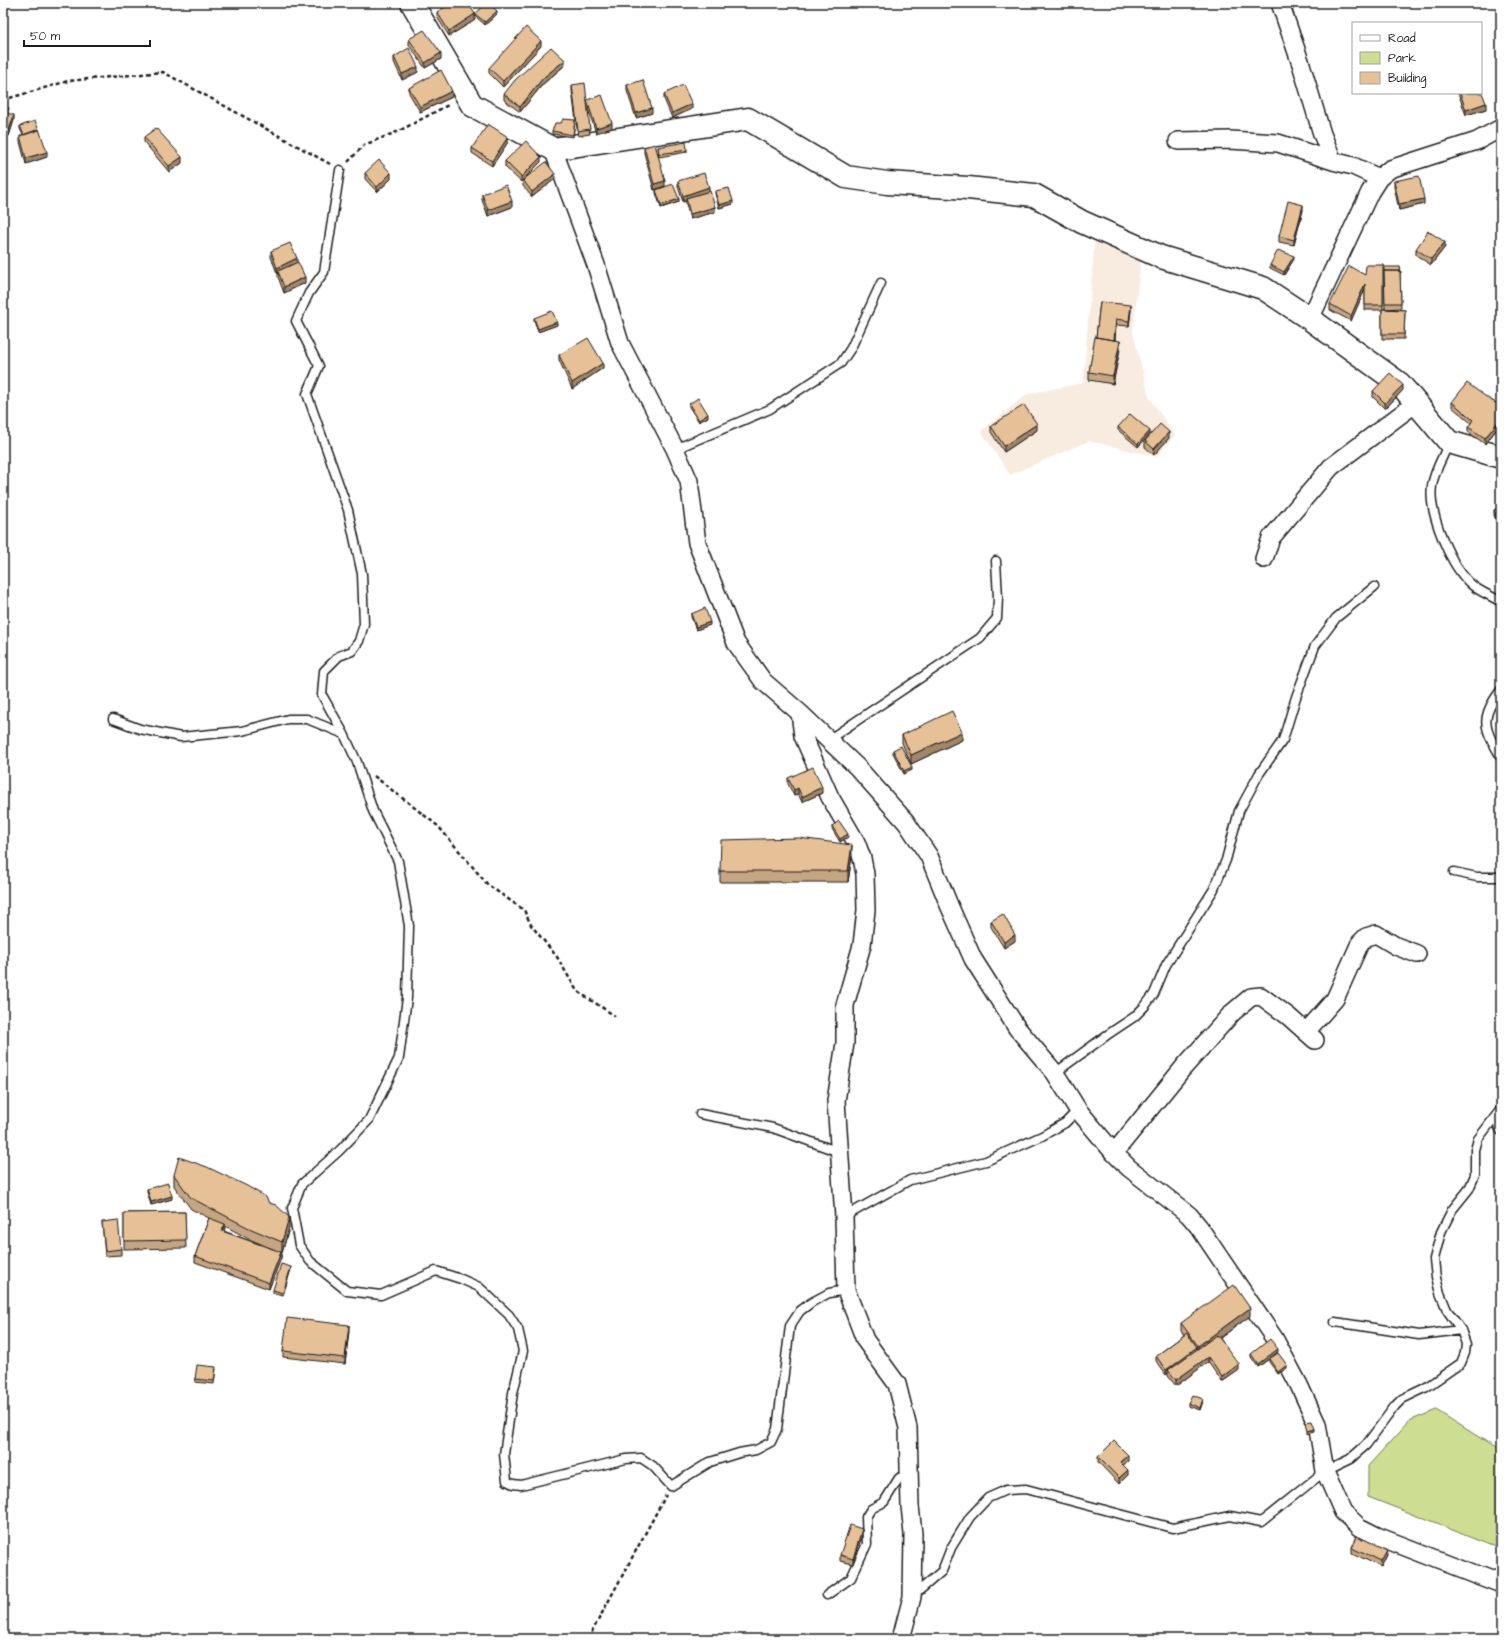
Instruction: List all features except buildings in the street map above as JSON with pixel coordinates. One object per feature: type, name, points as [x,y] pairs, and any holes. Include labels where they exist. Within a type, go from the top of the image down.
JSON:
[{"type":"street","points":[[412,3],[472,105],[553,149],[748,119],[846,177],[887,183],[968,188],[1034,195],[1082,222],[1161,257],[1263,288],[1310,319],[1400,384],[1449,442],[1501,457]]},
{"type":"street","points":[[1280,3],[1301,64],[1322,134],[1333,161]]},
{"type":"street","points":[[1310,319],[1370,192],[1379,178],[1390,169],[1476,141],[1501,128]]},
{"type":"street","points":[[1178,141],[1230,140],[1278,143],[1353,166],[1379,178]]},
{"type":"street","points":[[553,149],[596,265],[620,343],[675,449],[689,481],[697,543],[736,643],[763,681],[800,713],[857,767],[906,822],[929,856],[973,959],[1017,1028],[1055,1073],[1078,1110],[1114,1153],[1129,1168],[1189,1215],[1233,1276],[1274,1338],[1314,1417],[1317,1424],[1325,1472],[1343,1512],[1359,1527],[1501,1584]]},
{"type":"street","points":[[1264,559],[1271,538],[1331,467],[1416,403]]},
{"type":"street","points":[[800,713],[803,736],[830,798],[856,842],[862,858],[865,874],[866,910],[862,945],[845,1005],[845,1043],[836,1101],[844,1217],[846,1290],[865,1340],[897,1384],[908,1428],[910,1506],[913,1534],[912,1597],[901,1639]]},
{"type":"street","points":[[1114,1153],[1183,1068],[1232,1013],[1251,997],[1261,996],[1288,1016],[1310,1036],[1335,999],[1360,943],[1366,937],[1376,934],[1396,946],[1417,954]]},
{"type":"lane","points":[[340,170],[324,272],[310,293],[296,321],[319,366],[307,394],[348,510],[362,574],[364,624],[359,641],[352,651],[339,656],[324,671],[322,695],[344,734],[357,762],[373,811],[398,861],[409,926],[407,998],[399,1058],[369,1120],[339,1151],[302,1184],[292,1208],[299,1245],[310,1261],[347,1291],[381,1295],[436,1271],[461,1279],[479,1287],[509,1315],[518,1329],[523,1351],[513,1393],[504,1454],[507,1481],[513,1484],[521,1485],[626,1459],[641,1458],[653,1466],[671,1486],[710,1462],[739,1452],[756,1450],[771,1442],[777,1429],[790,1326],[800,1311],[812,1302],[829,1293],[846,1290]]},
{"type":"lane","points":[[675,449],[770,409],[841,363],[851,348],[881,283]]},
{"type":"lane","points":[[1449,442],[1436,470],[1431,491],[1431,498],[1441,534],[1450,557],[1472,585],[1501,602]]},
{"type":"lane","points":[[828,740],[980,638],[997,618],[998,598],[996,561]]},
{"type":"lane","points":[[1055,1073],[1134,1017],[1154,994],[1166,965],[1214,889],[1226,860],[1239,811],[1259,774],[1283,740],[1296,697],[1315,646],[1336,618],[1374,587]]},
{"type":"lane","points":[[1501,690],[1490,705],[1485,720],[1489,737],[1501,757]]},
{"type":"lane","points":[[113,718],[140,729],[181,737],[242,731],[288,719],[307,719],[344,734]]},
{"type":"lane","points":[[1454,872],[1477,878],[1501,877]]},
{"type":"lane","points":[[912,1597],[942,1572],[951,1548],[970,1517],[988,1498],[1006,1490],[1026,1488],[1173,1528],[1230,1516],[1261,1522],[1325,1472],[1350,1459],[1366,1445],[1402,1399],[1438,1380],[1461,1363],[1465,1354],[1466,1344],[1461,1330],[1447,1310],[1440,1293],[1436,1278],[1434,1259],[1441,1232],[1452,1210],[1469,1189],[1475,1175],[1475,1150],[1478,1139],[1501,1109]]},
{"type":"lane","points":[[844,1217],[910,1180],[986,1161],[1042,1136],[1065,1123],[1078,1110]]},
{"type":"lane","points":[[700,1114],[773,1128],[839,1152]]},
{"type":"lane","points":[[1494,1118],[1501,1131]]},
{"type":"lane","points":[[1336,1322],[1419,1336],[1461,1330]]},
{"type":"lane","points":[[827,1595],[851,1578],[867,1544],[866,1517],[871,1509],[884,1502],[899,1478],[910,1475]]},
{"type":"path","points":[[3,100],[68,81],[164,72],[340,170],[364,145],[398,131],[455,101],[464,92]]},
{"type":"path","points":[[357,762],[438,826],[488,885],[524,910],[531,925],[557,957],[578,991],[615,1016]]},
{"type":"path","points":[[588,1639],[671,1486]]},
{"type":"shaded area","points":[[1095,237],[1141,257],[1133,332],[1149,397],[1175,435],[1157,457],[1089,441],[1010,475],[981,431],[1027,394],[1083,383]]},
{"type":"green space","points":[[1436,1410],[1501,1451],[1501,1549],[1368,1497],[1368,1466],[1409,1421]]}]
